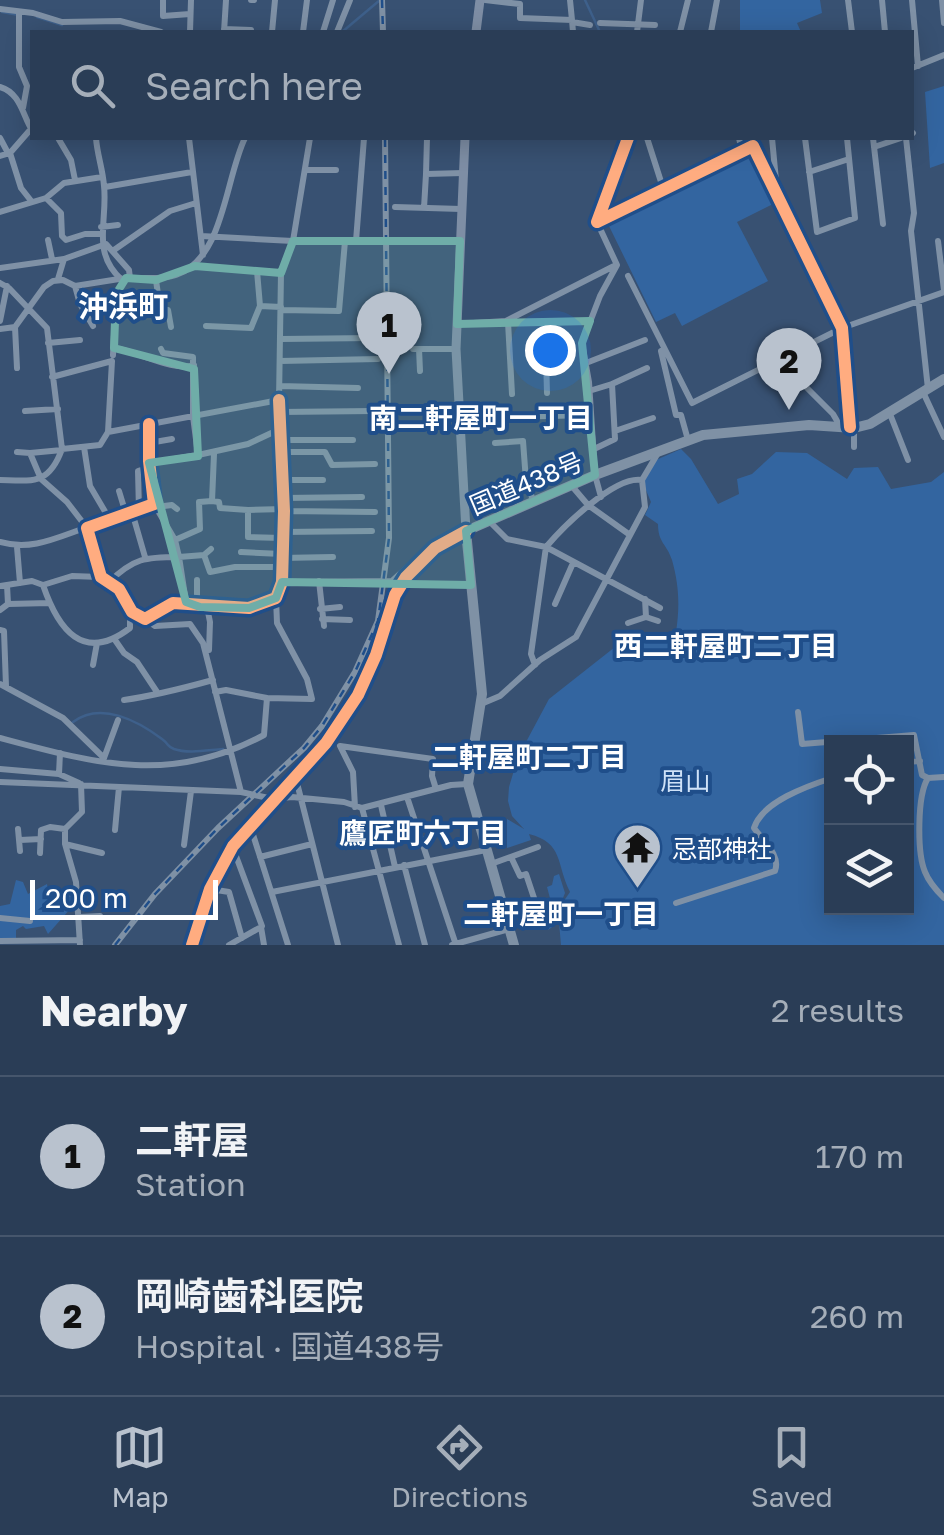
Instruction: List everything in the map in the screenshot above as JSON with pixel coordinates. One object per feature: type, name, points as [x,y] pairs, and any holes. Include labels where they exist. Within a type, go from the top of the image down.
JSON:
[{"type":"highway","name":"国道438号","points":[[514,945],[468,784],[481,704],[466,531],[662,448],[738,430],[809,425],[848,427],[890,414],[944,378]]},
{"type":"main road","points":[[476,30],[482,0]]},
{"type":"main road","points":[[465,140],[456,348],[466,531]]},
{"type":"street","points":[[163,0],[163,16],[190,14]]},
{"type":"street","points":[[190,30],[191,0]]},
{"type":"street","points":[[226,0],[224,30],[251,30]]},
{"type":"street","points":[[272,30],[275,0]]},
{"type":"street","points":[[303,30],[308,0]]},
{"type":"street","points":[[324,30],[333,0]]},
{"type":"street","points":[[338,30],[350,0]]},
{"type":"street","points":[[482,0],[520,2],[520,18],[590,25]]},
{"type":"street","points":[[570,0],[573,30]]},
{"type":"street","points":[[637,29],[641,0]]},
{"type":"street","points":[[680,30],[688,0]]},
{"type":"street","points":[[711,30],[716,0]]},
{"type":"street","points":[[848,0],[852,30]]},
{"type":"street","points":[[882,0],[885,30]]},
{"type":"street","points":[[912,0],[913,30]]},
{"type":"street","points":[[942,0],[944,23]]},
{"type":"street","points":[[0,9],[62,22],[120,21],[154,30]]},
{"type":"street","points":[[19,12],[19,67],[27,86],[23,108]]},
{"type":"street","points":[[96,20],[96,30]]},
{"type":"street","points":[[600,23],[637,29],[655,24]]},
{"type":"street","points":[[915,67],[944,56]]},
{"type":"street","points":[[0,88],[7,89],[23,108],[30,127]]},
{"type":"street","points":[[6,154],[30,131]]},
{"type":"street","points":[[0,138],[21,188],[32,202]]},
{"type":"street","points":[[58,140],[71,160],[76,180]]},
{"type":"street","points":[[96,140],[105,187],[102,246],[112,271],[126,278]]},
{"type":"street","points":[[188,140],[202,255]]},
{"type":"street","points":[[195,266],[214,235],[244,140]]},
{"type":"street","points":[[215,692],[312,699],[307,680],[278,623],[276,598],[282,582],[284,510],[280,435],[281,273],[293,241],[310,140]]},
{"type":"street","points":[[356,241],[364,140]]},
{"type":"street","points":[[424,208],[427,140]]},
{"type":"street","points":[[617,265],[597,222],[627,140]]},
{"type":"street","points":[[647,140],[664,188]]},
{"type":"street","points":[[739,140],[742,151]]},
{"type":"street","points":[[772,140],[778,196]]},
{"type":"street","points":[[805,140],[817,232],[855,218],[847,140]]},
{"type":"street","points":[[873,140],[883,224]]},
{"type":"street","points":[[874,147],[894,140]]},
{"type":"street","points":[[908,140],[925,391],[944,437]]},
{"type":"street","points":[[597,222],[753,146],[842,328],[848,427],[854,447]]},
{"type":"street","points":[[808,172],[848,158]]},
{"type":"street","points":[[304,170],[336,170]]},
{"type":"street","points":[[105,187],[192,172]]},
{"type":"street","points":[[426,174],[463,173]]},
{"type":"street","points":[[646,181],[658,176]]},
{"type":"street","points":[[0,212],[46,198],[64,183],[102,177]]},
{"type":"street","points":[[46,198],[61,212],[62,236],[66,240],[118,225]]},
{"type":"street","points":[[114,250],[170,212],[196,203]]},
{"type":"street","points":[[395,206],[462,209]]},
{"type":"street","points":[[13,208],[16,217]]},
{"type":"street","points":[[201,236],[293,241],[460,241]]},
{"type":"street","points":[[48,240],[52,259]]},
{"type":"street","points":[[260,306],[339,312],[345,241]]},
{"type":"street","points":[[628,276],[692,404],[842,328],[944,291],[938,241]]},
{"type":"street","points":[[0,268],[64,259],[106,244],[130,270],[116,294],[114,352],[134,350],[178,367],[194,366]]},
{"type":"street","points":[[0,329],[16,326],[44,287],[58,279],[64,259]]},
{"type":"street","points":[[601,498],[595,475],[582,342],[617,265]]},
{"type":"street","points":[[507,322],[617,265]]},
{"type":"street","points":[[58,279],[75,286],[98,280],[156,280],[195,266],[281,273]]},
{"type":"street","points":[[206,326],[251,328],[260,306],[257,271]]},
{"type":"street","points":[[156,280],[160,309],[168,310],[171,327]]},
{"type":"street","points":[[0,480],[37,481],[56,467],[62,450],[47,328],[3,285]]},
{"type":"street","points":[[0,321],[3,285]]},
{"type":"street","points":[[75,286],[93,326]]},
{"type":"street","points":[[545,321],[547,393]]},
{"type":"street","points":[[507,322],[512,394]]},
{"type":"street","points":[[457,324],[590,322]]},
{"type":"street","points":[[16,326],[16,368]]},
{"type":"street","points":[[281,339],[372,338]]},
{"type":"street","points":[[48,342],[80,340]]},
{"type":"street","points":[[586,363],[645,340]]},
{"type":"street","points":[[662,343],[658,345],[664,356],[676,414],[681,415],[688,440]]},
{"type":"street","points":[[162,348],[163,353],[194,357],[193,416],[198,456]]},
{"type":"street","points":[[420,371],[416,349],[456,348]]},
{"type":"street","points":[[280,360],[378,359]]},
{"type":"street","points":[[17,452],[102,448],[108,432],[112,360],[52,378]]},
{"type":"street","points":[[779,360],[848,427]]},
{"type":"street","points":[[589,392],[648,368]]},
{"type":"street","points":[[592,450],[616,439],[612,384]]},
{"type":"street","points":[[280,386],[358,388]]},
{"type":"street","points":[[108,432],[280,400]]},
{"type":"street","points":[[25,411],[58,409]]},
{"type":"street","points":[[280,412],[373,411]]},
{"type":"street","points":[[890,414],[908,460]]},
{"type":"street","points":[[509,418],[589,415]]},
{"type":"street","points":[[615,431],[653,418]]},
{"type":"street","points":[[150,424],[149,463],[155,506],[175,540],[186,602]]},
{"type":"street","points":[[149,463],[214,454],[280,435],[353,440]]},
{"type":"street","points":[[149,442],[172,440]]},
{"type":"street","points":[[495,443],[523,442],[526,481],[532,500]]},
{"type":"street","points":[[84,447],[90,486],[110,520]]},
{"type":"street","points":[[481,704],[500,696],[535,664],[576,637],[645,507],[642,480],[662,448]]},
{"type":"street","points":[[282,452],[326,452],[332,466],[375,464]]},
{"type":"street","points":[[30,453],[41,478],[67,502],[86,528],[105,579]]},
{"type":"street","points":[[212,501],[214,454]]},
{"type":"street","points":[[132,512],[138,471],[149,463],[175,456]]},
{"type":"street","points":[[535,664],[531,654],[546,547],[601,498],[633,478],[642,480]]},
{"type":"street","points":[[283,480],[324,480]]},
{"type":"street","points":[[570,485],[590,506],[630,535]]},
{"type":"street","points":[[119,491],[132,512],[145,557]]},
{"type":"street","points":[[284,498],[362,497]]},
{"type":"street","points":[[175,540],[200,529],[199,502],[212,501],[218,502],[220,508],[248,510],[375,512]]},
{"type":"street","points":[[0,542],[37,545],[155,506],[172,505],[177,510]]},
{"type":"street","points":[[248,510],[248,537],[372,531]]},
{"type":"street","points":[[487,520],[507,539],[546,547],[660,608]]},
{"type":"street","points":[[282,582],[392,582],[424,556],[466,531]]},
{"type":"street","points":[[17,546],[20,583]]},
{"type":"street","points":[[105,579],[145,557],[207,552],[210,572],[282,559],[333,558]]},
{"type":"street","points":[[241,552],[282,559]]},
{"type":"street","points":[[206,945],[192,944],[210,889],[233,846],[333,734],[365,682],[401,584],[424,556]]},
{"type":"street","points":[[555,604],[573,563]]},
{"type":"street","points":[[8,604],[4,585],[43,585],[72,576],[105,579],[119,588],[132,612],[155,626],[190,624],[208,652]]},
{"type":"street","points":[[198,580],[202,606],[210,622],[208,652],[215,692],[241,792]]},
{"type":"street","points":[[319,581],[323,622],[350,620]]},
{"type":"street","points":[[401,584],[471,585]]},
{"type":"street","points":[[43,585],[61,627],[97,643],[114,640],[130,628],[130,622],[174,603],[250,608],[276,598]]},
{"type":"street","points":[[645,598],[646,617]]},
{"type":"street","points":[[0,610],[8,604],[50,603]]},
{"type":"street","points":[[320,609],[340,607]]},
{"type":"street","points":[[628,623],[646,617],[658,621]]},
{"type":"street","points":[[0,630],[4,631],[3,685],[62,718],[104,759]]},
{"type":"street","points":[[57,633],[67,632]]},
{"type":"street","points":[[67,632],[68,643]]},
{"type":"street","points":[[114,640],[137,662],[157,692]]},
{"type":"street","points":[[93,665],[97,643]]},
{"type":"street","points":[[124,700],[213,680]]},
{"type":"street","points":[[0,738],[122,765],[179,765],[232,752],[264,736],[267,698]]},
{"type":"street","points":[[798,712],[802,744],[914,735],[922,775],[944,778]]},
{"type":"street","points":[[104,759],[118,720]]},
{"type":"street","points":[[333,734],[353,772],[358,808],[398,945]]},
{"type":"street","points":[[340,746],[433,759],[436,789]]},
{"type":"street","points":[[59,774],[60,753]]},
{"type":"street","points":[[914,762],[920,762]]},
{"type":"street","points":[[0,769],[59,774],[81,784]]},
{"type":"street","points":[[296,778],[338,945]]},
{"type":"street","points":[[928,778],[921,794],[920,858],[944,898]]},
{"type":"street","points":[[676,903],[775,871],[775,855],[754,823],[788,796],[824,781]]},
{"type":"street","points":[[0,782],[241,792],[273,800],[292,797],[344,802],[358,808],[468,784]]},
{"type":"street","points":[[0,940],[80,942],[74,866],[65,844],[65,829],[82,812],[81,784]]},
{"type":"street","points":[[115,830],[119,788]]},
{"type":"street","points":[[184,846],[191,791]]},
{"type":"street","points":[[408,797],[454,945],[509,928]]},
{"type":"street","points":[[381,804],[395,867]]},
{"type":"street","points":[[250,824],[288,945]]},
{"type":"street","points":[[18,829],[20,850]]},
{"type":"street","points":[[40,854],[41,830],[65,829]]},
{"type":"street","points":[[20,840],[41,839]]},
{"type":"street","points":[[65,844],[102,852]]},
{"type":"street","points":[[260,856],[312,844]]},
{"type":"street","points":[[233,846],[262,926],[264,945]]},
{"type":"street","points":[[490,864],[538,847]]},
{"type":"street","points":[[272,892],[486,850]]},
{"type":"street","points":[[510,857],[520,876],[526,874],[536,904]]},
{"type":"street","points":[[404,865],[424,945]]},
{"type":"street","points":[[210,889],[229,892],[242,938]]},
{"type":"street","points":[[52,893],[77,894]]},
{"type":"street","points":[[80,916],[100,916]]},
{"type":"street","points":[[0,918],[30,921]]},
{"type":"street","points":[[229,945],[280,920]]},
{"type":"highlighted area","points":[[293,241],[460,241],[457,324],[590,321],[582,343],[595,475],[466,531],[471,585],[282,582],[276,598],[249,608],[200,607],[186,602],[149,463],[198,456],[194,369],[114,348],[116,294],[126,278],[156,280],[195,266],[281,273]]},
{"type":"green space","points":[[740,0],[820,0],[822,13],[797,23],[800,30],[740,30]]},
{"type":"green space","points":[[944,86],[944,163],[930,168],[925,92]]},
{"type":"green space","points":[[751,152],[775,203],[737,222],[768,281],[682,326],[675,313],[656,322],[609,226]]},
{"type":"green space","name":"眉山","points":[[681,449],[718,504],[739,494],[737,479],[752,474],[776,452],[807,453],[847,479],[854,468],[878,467],[891,489],[931,482],[944,472],[944,945],[561,945],[558,911],[555,925],[548,930],[555,898],[551,902],[547,887],[552,885],[554,876],[559,874],[565,893],[559,908],[570,892],[554,849],[548,843],[529,834],[531,840],[507,848],[507,819],[524,829],[512,816],[509,787],[518,757],[549,699],[615,647],[676,632],[676,578],[658,524],[645,515],[651,502],[643,483],[656,460]]},
{"type":"green space","points":[[16,880],[23,882],[28,894],[47,884],[49,895],[75,896],[78,907],[71,908],[48,934],[44,926],[23,926],[16,930],[16,938],[0,938],[0,906],[10,904]]},
{"type":"waterway","points":[[344,30],[380,0]]},
{"type":"waterway","points":[[585,0],[599,30]]},
{"type":"waterway","points":[[2,12],[19,15]]},
{"type":"waterway","points":[[37,17],[62,25]]},
{"type":"waterway","points":[[73,722],[95,713],[107,713],[142,726],[174,749],[223,749]]},
{"type":"railway","points":[[382,0],[383,30]]},
{"type":"railway","points":[[115,945],[155,894],[322,726],[355,672],[378,621],[389,538],[385,140]]},
{"type":"cycle path","points":[[627,140],[597,222],[753,146],[842,328],[850,427]]},
{"type":"cycle path","points":[[149,424],[154,504],[87,528],[101,577],[119,589],[132,612],[145,619],[173,603],[249,608],[276,598],[282,582],[284,511],[279,400]]},
{"type":"cycle path","points":[[192,945],[210,889],[233,846],[326,743],[358,695],[376,655],[395,595],[406,577],[435,548],[466,531]]},
{"type":"place","name":"二軒屋","points":[[389,374]]},
{"type":"place","name":"岡崎歯科医院","points":[[789,410]]},
{"type":"place","name":"忌部神社","points":[[637,890]]},
{"type":"district","name":"沖浜町","points":[[123,306]]},
{"type":"district","name":"南二軒屋町一丁目","points":[[481,417]]},
{"type":"district","name":"西二軒屋町二丁目","points":[[726,645]]},
{"type":"district","name":"二軒屋町二丁目","points":[[529,756]]},
{"type":"district","name":"鷹匠町六丁目","points":[[423,832]]},
{"type":"district","name":"二軒屋町一丁目","points":[[561,913]]}]
